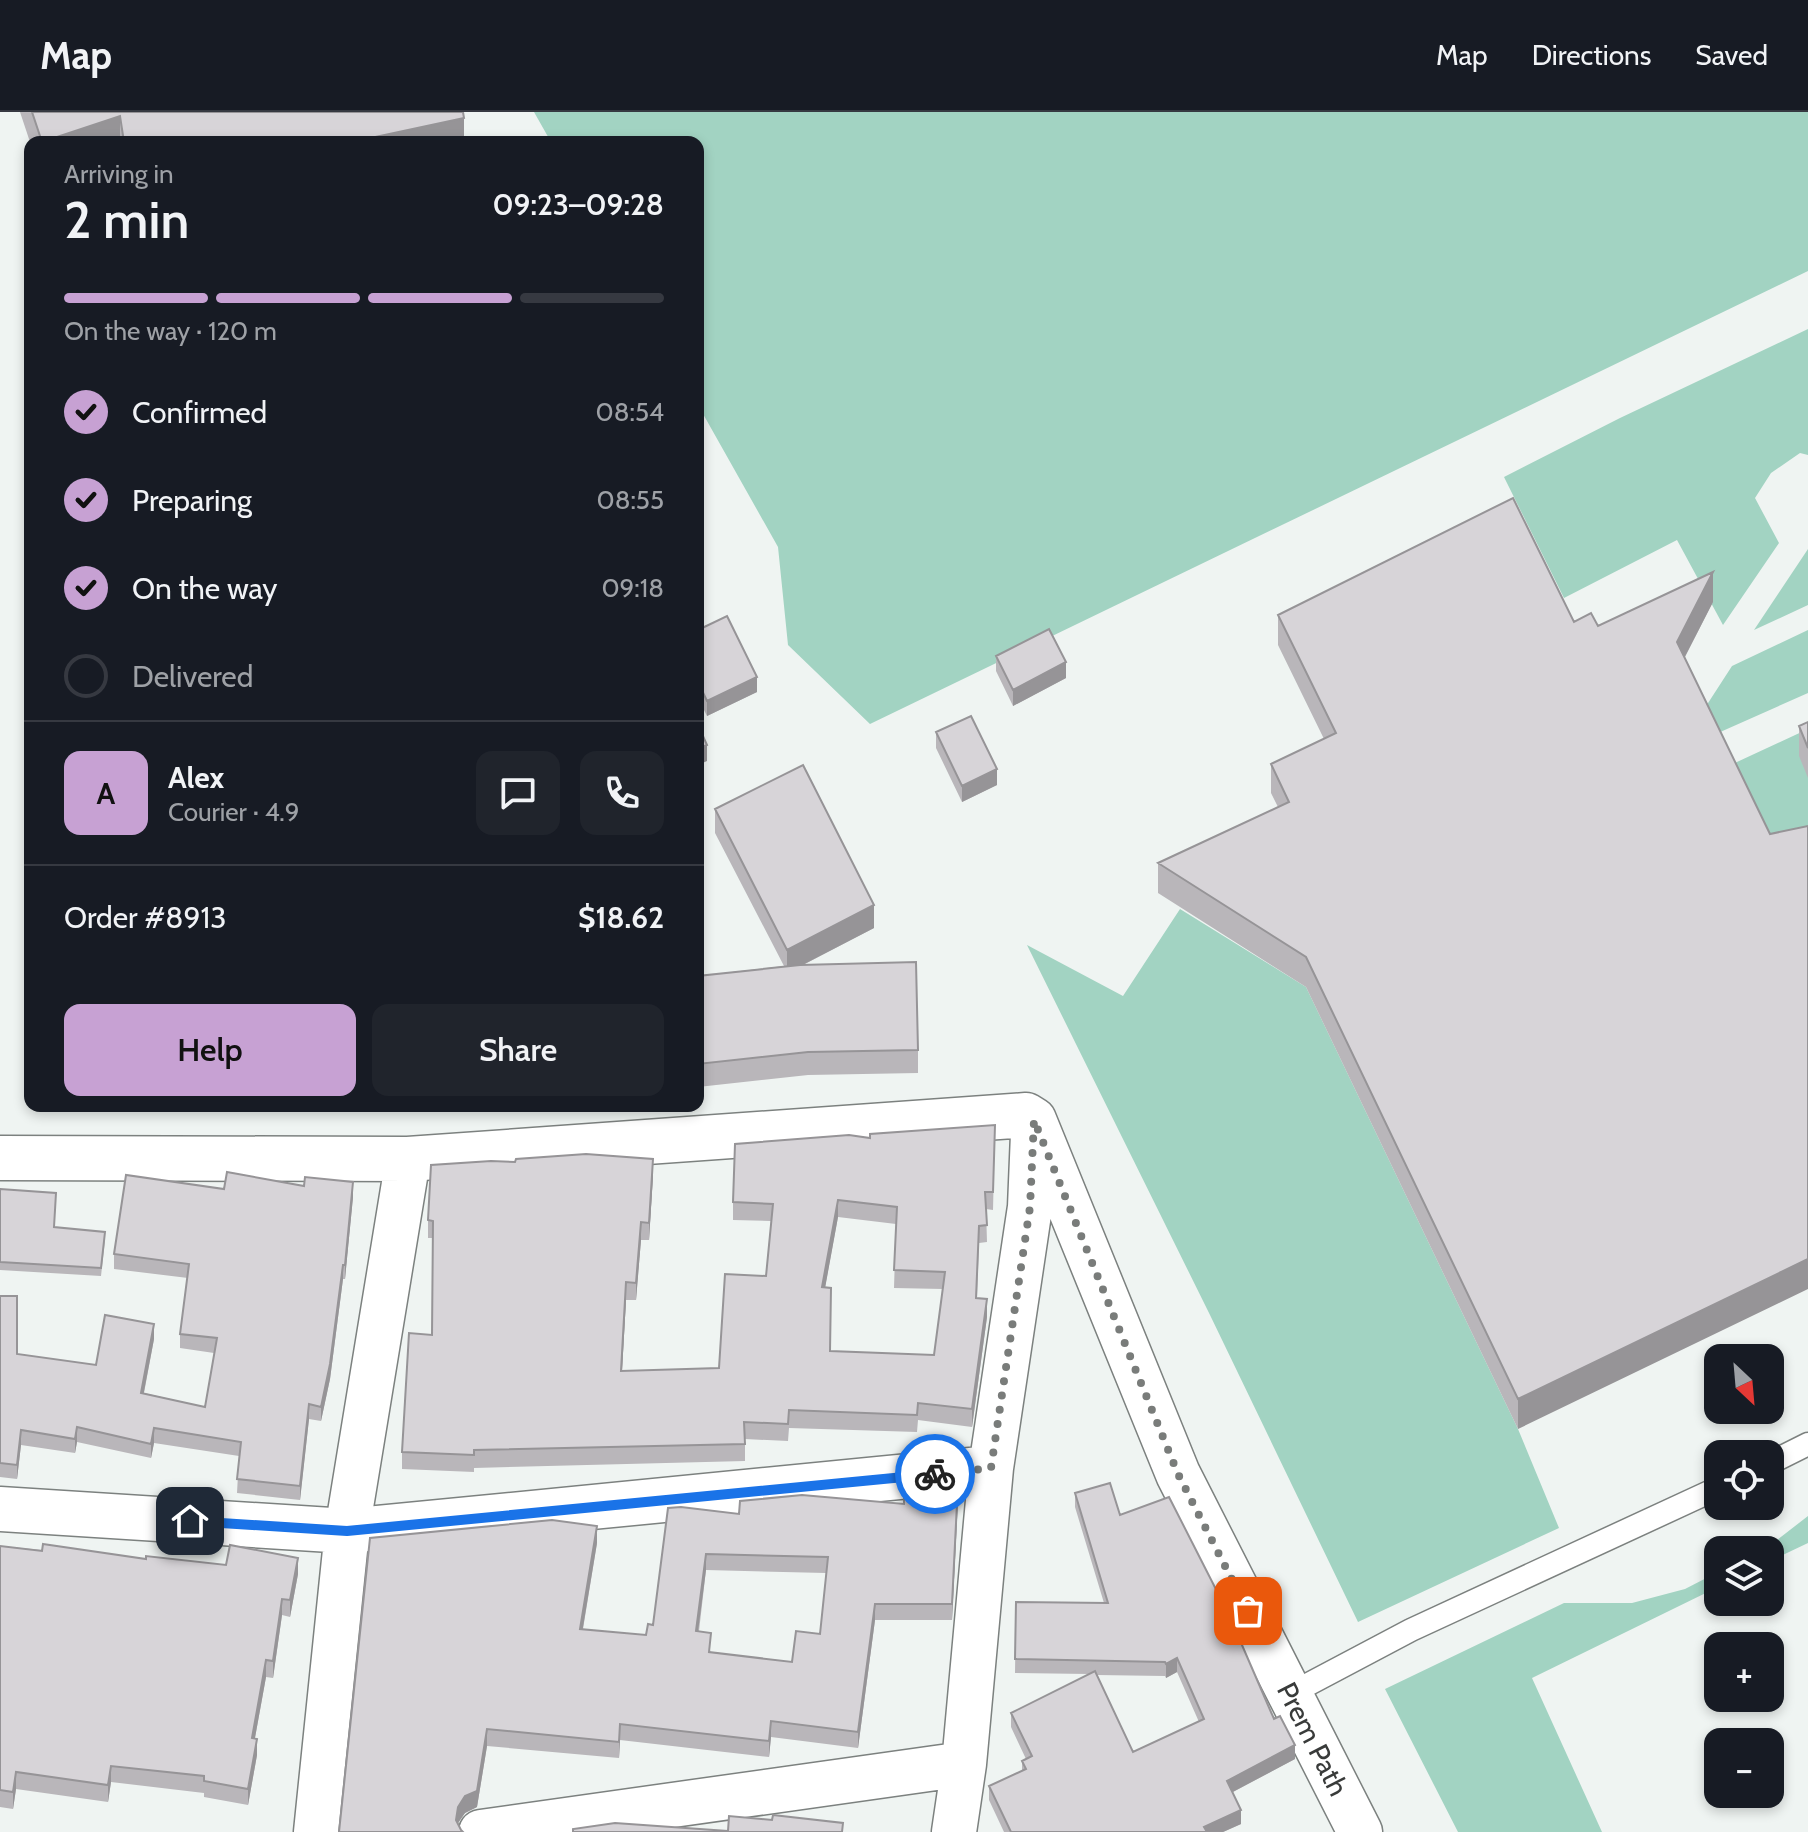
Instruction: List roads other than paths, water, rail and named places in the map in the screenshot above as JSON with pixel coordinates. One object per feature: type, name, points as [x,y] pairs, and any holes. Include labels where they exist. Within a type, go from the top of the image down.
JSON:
[{"type":"street","points":[[0,1158],[408,1159],[1026,1115],[1034,1120],[1030,1207],[991,1468],[964,1764],[954,1832]]},
{"type":"street","name":"Prem Path","points":[[1034,1120],[1178,1474],[1360,1832]]},
{"type":"street","points":[[316,1832],[347,1531],[408,1159]]},
{"type":"street","points":[[0,1509],[347,1531],[991,1468]]},
{"type":"street","points":[[481,1832],[964,1764]]},
{"type":"lane","points":[[1784,1456],[1808,1444]]},
{"type":"lane","points":[[1290,1694],[1411,1630],[1704,1494]]}]
